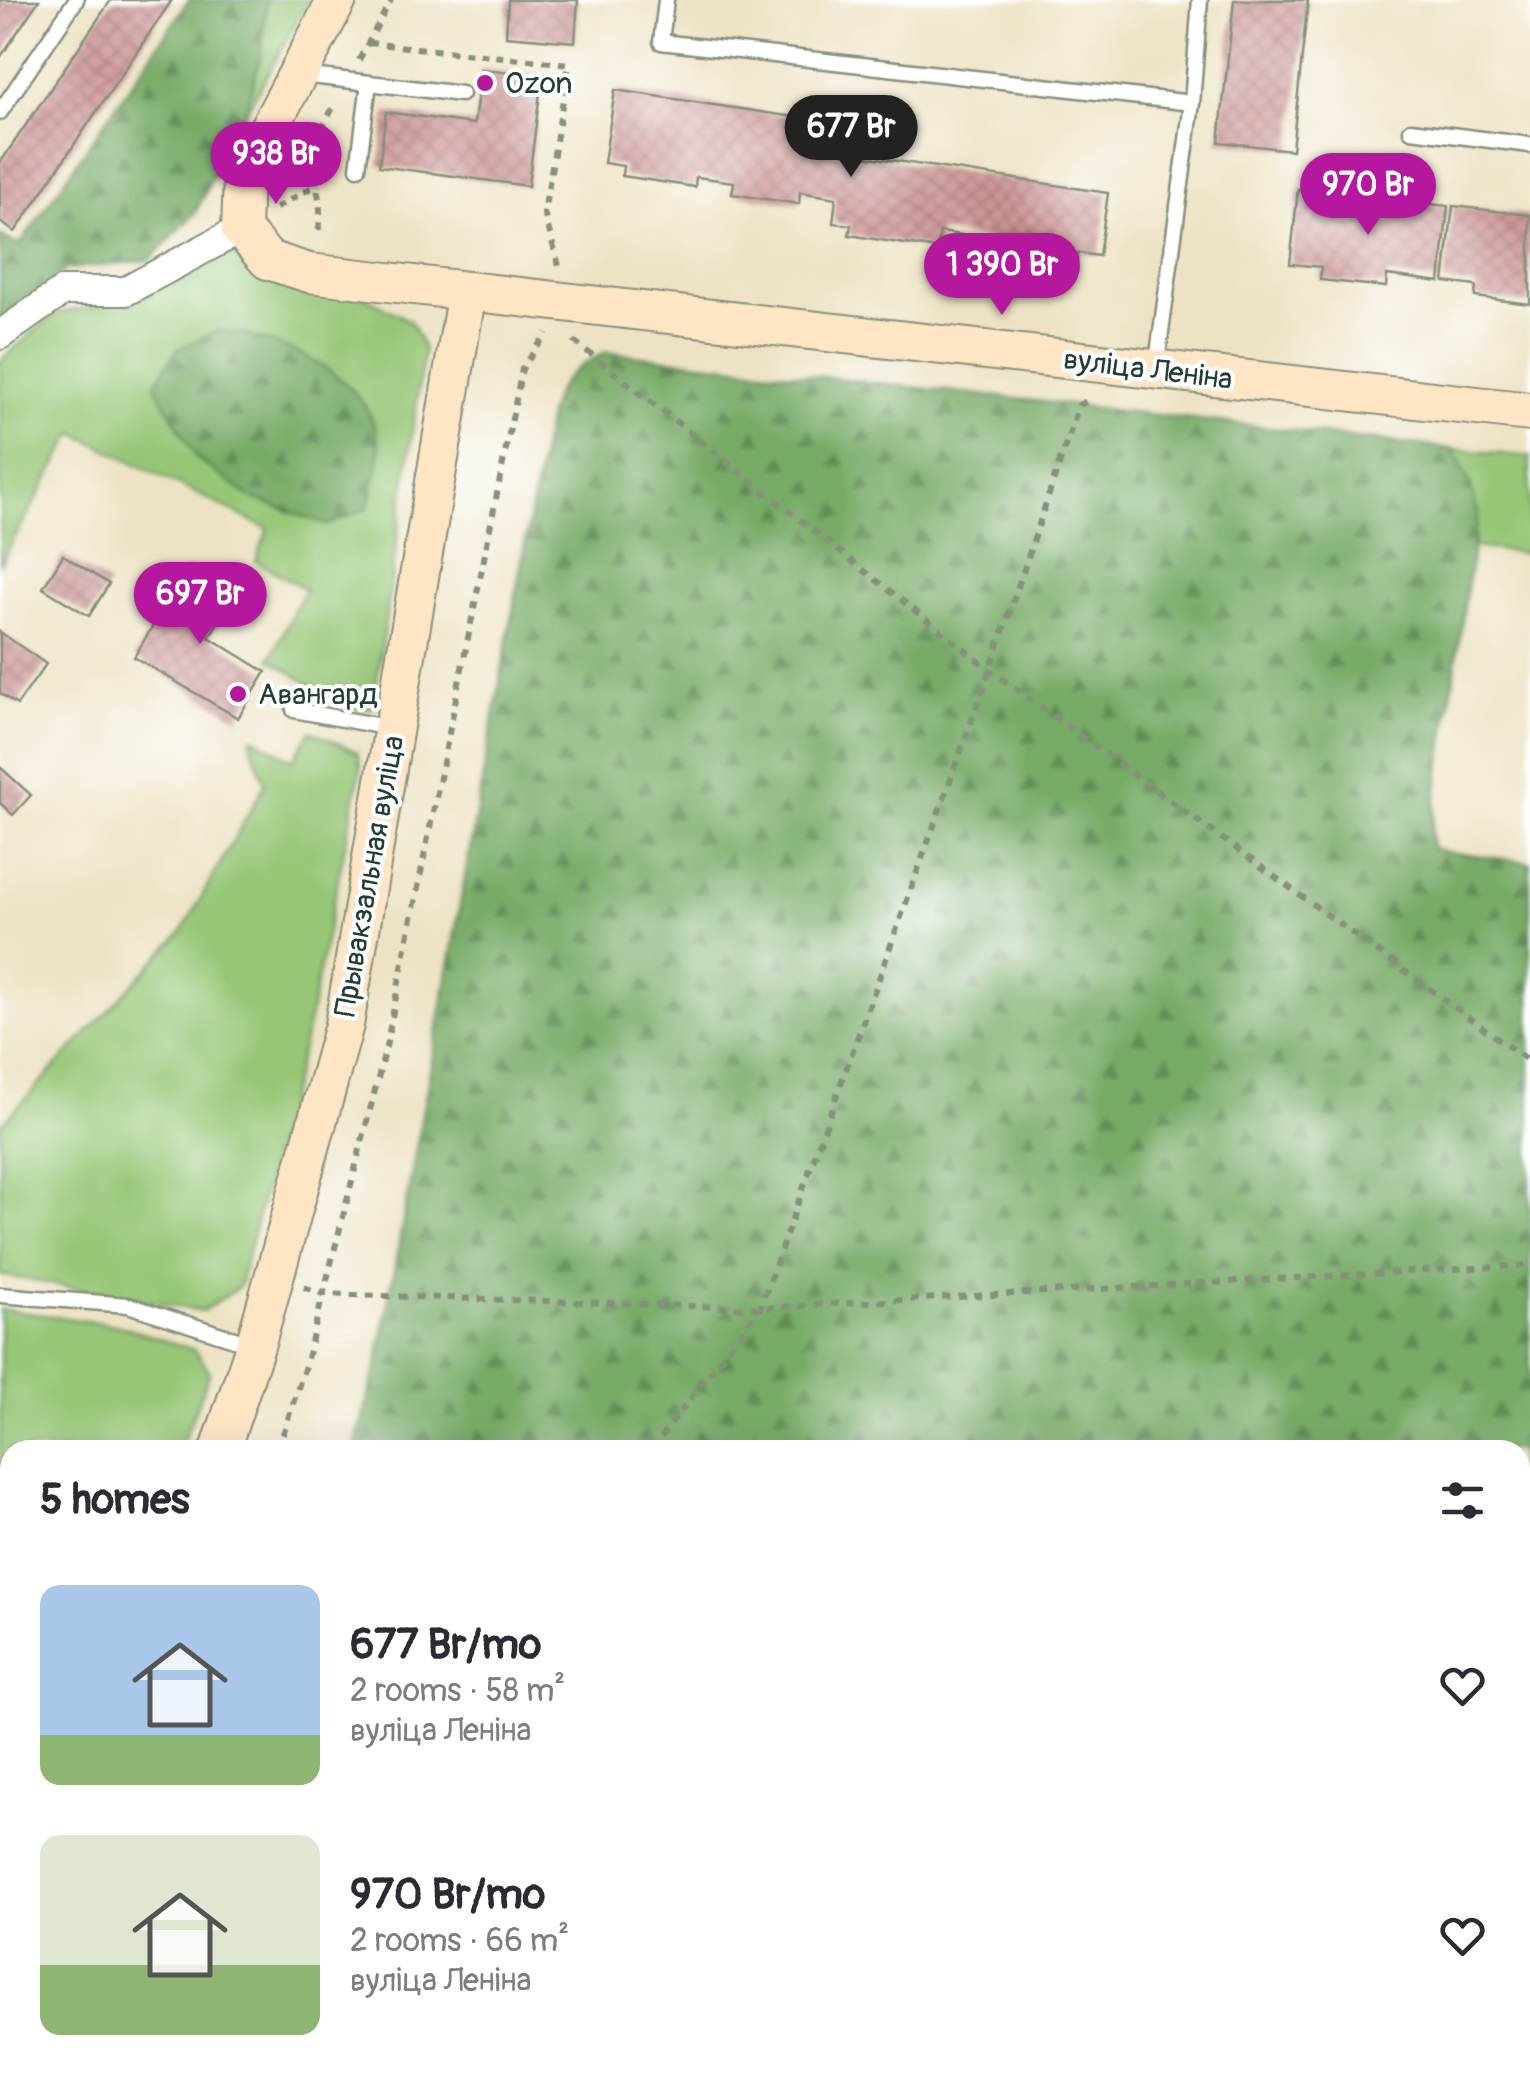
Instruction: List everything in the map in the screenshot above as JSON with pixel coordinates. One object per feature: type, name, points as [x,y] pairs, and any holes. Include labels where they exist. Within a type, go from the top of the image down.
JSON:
[{"type":"street","points":[[0,336],[63,291],[126,291],[241,229],[243,176],[337,0]]},
{"type":"street","name":"вуліца Леніна","points":[[241,229],[268,260],[310,273],[1530,412]]},
{"type":"street","name":"Прывакзальная вуліца","points":[[223,1440],[254,1346],[344,1025],[467,291]]},
{"type":"lane","points":[[0,112],[76,0]]},
{"type":"lane","points":[[666,0],[661,42],[1192,103]]},
{"type":"lane","points":[[1156,370],[1192,103],[1200,0]]},
{"type":"lane","points":[[298,74],[462,94]]},
{"type":"lane","points":[[358,168],[369,83]]},
{"type":"lane","points":[[1411,130],[1530,145]]},
{"type":"lane","points":[[294,710],[394,729]]},
{"type":"lane","points":[[0,1295],[128,1305],[254,1346]]},
{"type":"path","points":[[368,43],[569,64],[544,213],[562,276]]},
{"type":"path","points":[[287,152],[306,158],[318,184],[322,217],[316,244]]},
{"type":"path","points":[[281,1440],[324,1294],[386,1047],[522,369],[546,338],[550,322]]},
{"type":"path","points":[[565,334],[990,670],[1530,1062]]},
{"type":"path","points":[[659,1440],[760,1308],[990,670],[1079,405],[1094,398]]},
{"type":"path","points":[[274,1276],[324,1294],[760,1308],[1530,1265]]},
{"type":"green space","points":[[189,0],[266,0],[261,56],[244,114],[195,213],[150,260],[66,269],[0,323],[0,235],[16,244],[22,242]]},
{"type":"green space","points":[[266,0],[309,0],[240,123],[261,56]]},
{"type":"green space","points":[[231,251],[246,270],[295,287],[363,296],[410,321],[424,350],[373,708],[348,708],[270,659],[305,589],[256,561],[268,529],[74,433],[0,564],[0,361],[55,314],[138,298],[201,262]]},
{"type":"green space","points":[[218,331],[268,341],[294,351],[319,364],[359,398],[372,421],[379,446],[368,508],[327,525],[250,497],[197,459],[155,385],[176,350]]},
{"type":"green space","points":[[606,352],[1453,449],[1469,481],[1478,513],[1431,833],[1432,848],[1530,862],[1530,1440],[357,1440],[377,1365],[547,421],[560,386],[583,365]]},
{"type":"green space","points":[[1453,449],[1530,457],[1530,554],[1473,547],[1473,496]]},
{"type":"green space","points":[[311,731],[357,752],[361,768],[307,1029],[239,1287],[203,1311],[0,1275],[0,1126],[182,932],[265,784],[250,741],[253,737],[293,760]]},
{"type":"green space","points":[[0,1309],[116,1325],[195,1350],[210,1372],[183,1440],[0,1440]]},
{"type":"building","points":[[0,0],[39,0],[0,58]]},
{"type":"building","points":[[111,0],[172,0],[15,232],[0,222],[0,163]]},
{"type":"building","points":[[508,0],[578,0],[575,42],[506,36]]},
{"type":"building","points":[[1234,0],[1308,0],[1292,150],[1219,142]]},
{"type":"building","points":[[481,69],[542,77],[528,186],[379,166],[386,112],[474,124]]},
{"type":"building","points":[[615,90],[847,125],[843,153],[1108,193],[1099,256],[1078,253],[1076,269],[988,256],[991,239],[940,232],[937,249],[849,235],[851,225],[833,223],[836,198],[800,192],[799,204],[732,194],[734,182],[696,177],[695,187],[622,176],[623,166],[604,163]]},
{"type":"building","points":[[1298,189],[1448,206],[1440,282],[1387,275],[1386,287],[1320,280],[1321,267],[1290,264]]},
{"type":"building","points":[[1453,206],[1530,215],[1530,304],[1475,297],[1476,286],[1444,282]]},
{"type":"building","points":[[63,555],[109,584],[89,616],[43,588]]},
{"type":"building","points":[[188,568],[234,596],[209,637],[266,672],[238,718],[134,657]]},
{"type":"building","points":[[0,632],[46,664],[17,705],[0,693]]},
{"type":"building","points":[[0,767],[31,795],[13,815],[0,803]]},
{"type":"place","name":"Ozon","points":[[485,83]]},
{"type":"place","name":"Авангард","points":[[238,694]]}]
